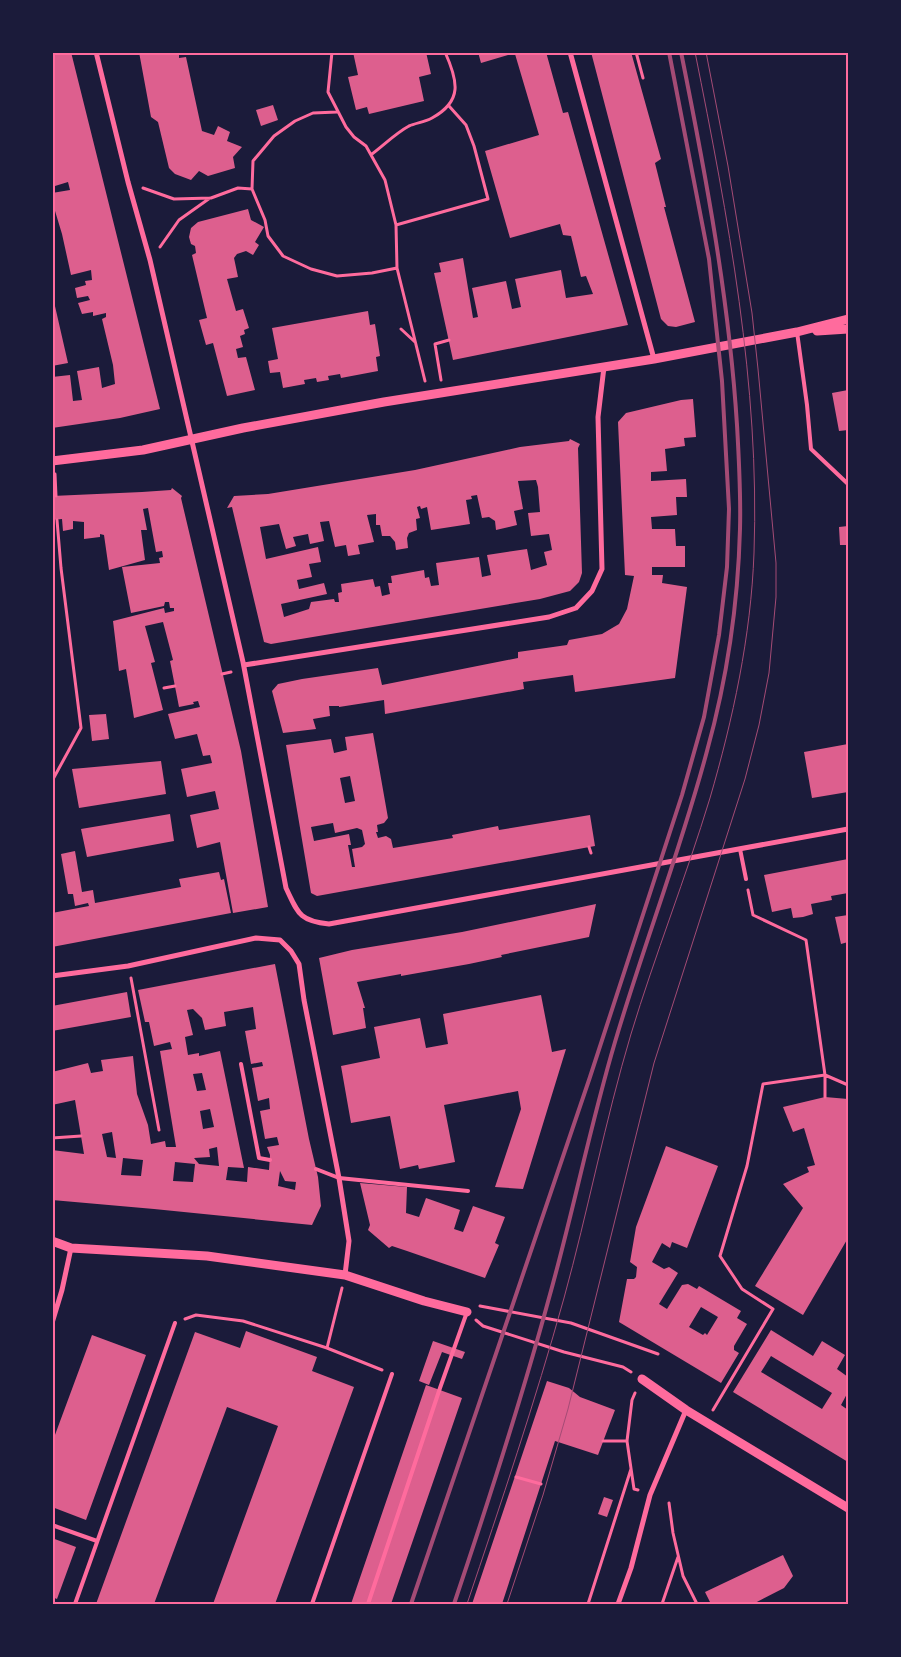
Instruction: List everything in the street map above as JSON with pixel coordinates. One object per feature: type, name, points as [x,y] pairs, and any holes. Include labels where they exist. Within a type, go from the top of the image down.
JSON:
[{"type":"street","points":[[96,52],[128,182],[150,260],[244,665],[286,888],[299,914],[313,923],[329,924],[848,829]]},
{"type":"street","points":[[570,52],[654,359]]},
{"type":"street","points":[[53,461],[143,450],[251,426],[428,394],[654,359],[797,332],[848,319]]},
{"type":"street","points":[[797,332],[848,329]]},
{"type":"street","points":[[244,665],[549,616],[576,608],[592,591],[602,569],[598,417],[604,367]]},
{"type":"street","points":[[52,976],[128,966],[256,938],[280,940],[291,951],[299,964],[339,1178],[349,1241],[345,1275]]},
{"type":"street","points":[[52,1240],[71,1248],[207,1256],[262,1262],[345,1275],[424,1301],[467,1312]]},
{"type":"street","points":[[52,1323],[62,1290],[71,1248]]},
{"type":"street","points":[[642,1379],[686,1410],[848,1508]]},
{"type":"street","points":[[618,1604],[632,1568],[650,1495],[686,1410]]},
{"type":"lane","points":[[797,332],[807,406],[810,449],[848,484]]},
{"type":"lane","points":[[740,849],[746,879]]},
{"type":"lane","points":[[241,1064],[259,1158],[270,1160]]},
{"type":"lane","points":[[316,1168],[339,1178],[468,1191]]},
{"type":"lane","points":[[368,1604],[467,1312]]},
{"type":"lane","points":[[74,1604],[175,1323]]},
{"type":"lane","points":[[312,1604],[392,1374]]},
{"type":"lane","points":[[52,1525],[97,1541]]},
{"type":"path","points":[[332,52],[328,92],[346,126],[354,137],[366,146],[372,154],[385,180],[396,225],[397,268],[428,394]]},
{"type":"path","points":[[372,154],[409,126],[431,119],[449,106],[456,89],[452,67],[445,52]]},
{"type":"path","points":[[636,52],[642,78]]},
{"type":"path","points":[[396,225],[488,199],[474,146],[466,125],[449,106]]},
{"type":"path","points":[[337,112],[313,113],[295,121],[274,136],[253,160],[252,189],[265,220],[268,236],[284,256],[311,269],[336,276],[372,274],[397,268]]},
{"type":"path","points":[[128,182],[174,199],[210,198]]},
{"type":"path","points":[[150,260],[178,220],[210,198],[238,188],[252,189]]},
{"type":"path","points":[[401,329],[416,343]]},
{"type":"path","points":[[438,360],[435,344],[449,340]]},
{"type":"path","points":[[53,461],[56,496]]},
{"type":"path","points":[[52,781],[81,728],[61,568],[57,520]]},
{"type":"path","points":[[164,688],[175,686]]},
{"type":"path","points":[[590,847],[591,853]]},
{"type":"path","points":[[746,879],[753,915],[806,940],[825,1075],[825,1097]]},
{"type":"path","points":[[133,991],[159,1130]]},
{"type":"path","points":[[706,1422],[774,1309],[742,1290],[720,1256],[747,1166],[763,1084],[825,1075],[848,1085]]},
{"type":"path","points":[[52,1138],[81,1136]]},
{"type":"path","points":[[327,1348],[345,1275]]},
{"type":"path","points":[[478,1305],[571,1323],[658,1354]]},
{"type":"path","points":[[467,1312],[483,1326],[564,1352],[623,1367]]},
{"type":"path","points":[[175,1323],[196,1315],[243,1321],[327,1348],[392,1374]]},
{"type":"path","points":[[642,1379],[632,1400],[627,1441],[634,1489],[650,1495]]},
{"type":"path","points":[[603,1441],[627,1441]]},
{"type":"path","points":[[588,1604],[631,1469]]},
{"type":"path","points":[[516,1477],[541,1484]]},
{"type":"path","points":[[669,1503],[683,1576],[697,1604]]},
{"type":"path","points":[[662,1604],[678,1556]]},
{"type":"building","points":[[52,52],[71,52],[160,409],[120,418],[52,428],[52,377],[70,375],[73,401],[82,400],[77,371],[99,367],[102,388],[115,384],[113,365],[102,319],[106,317],[106,313],[93,316],[93,312],[82,314],[78,303],[90,300],[88,296],[77,298],[75,288],[86,285],[85,281],[92,280],[91,270],[71,275],[52,201],[52,193],[70,190],[68,182],[55,186],[52,176]]},
{"type":"building","points":[[139,52],[179,52],[179,58],[186,57],[202,131],[214,135],[218,126],[230,132],[227,141],[242,147],[233,157],[235,168],[208,176],[199,171],[191,180],[175,174],[169,168],[158,122],[151,117]]},
{"type":"building","points":[[353,52],[426,52],[431,74],[419,77],[424,101],[369,114],[367,107],[356,110],[348,77],[358,75]]},
{"type":"building","points":[[478,52],[507,52],[508,55],[481,63]]},
{"type":"building","points":[[518,52],[546,52],[563,113],[568,112],[628,325],[453,360],[434,273],[441,272],[439,263],[463,258],[473,318],[478,317],[472,288],[506,281],[512,309],[521,307],[515,279],[561,270],[566,298],[593,294],[586,276],[581,277],[571,236],[563,235],[560,224],[510,238],[485,151],[539,135],[515,54]]},
{"type":"building","points":[[591,52],[631,52],[661,159],[655,163],[666,207],[664,207],[695,322],[676,327],[668,326],[661,319]]},
{"type":"building","points":[[273,105],[278,120],[261,126],[256,110]]},
{"type":"building","points":[[248,209],[251,220],[264,227],[255,242],[259,245],[253,255],[246,251],[237,254],[234,258],[238,277],[227,279],[236,311],[243,309],[249,328],[244,330],[245,334],[240,336],[243,347],[236,349],[238,358],[246,357],[255,390],[227,396],[213,343],[206,345],[199,320],[207,318],[192,255],[196,253],[195,246],[191,244],[189,237],[191,228],[198,222]]},
{"type":"building","points":[[52,293],[68,363],[52,366]]},
{"type":"building","points":[[368,311],[370,325],[375,324],[380,356],[376,357],[378,371],[341,378],[340,374],[328,376],[329,380],[317,382],[316,378],[304,380],[305,384],[283,388],[280,372],[270,373],[268,361],[278,359],[272,328]]},
{"type":"building","points":[[848,390],[848,430],[839,431],[832,393]]},
{"type":"building","points":[[693,399],[696,437],[684,438],[685,446],[665,449],[667,471],[651,472],[651,481],[686,479],[687,497],[676,497],[677,515],[651,517],[652,529],[675,529],[676,546],[685,546],[685,567],[652,567],[652,575],[663,575],[662,583],[687,587],[675,678],[575,692],[573,675],[523,682],[524,689],[385,714],[384,700],[339,707],[329,706],[330,716],[313,719],[316,729],[283,733],[272,691],[278,684],[378,668],[382,685],[518,658],[518,652],[567,645],[569,640],[602,634],[619,624],[627,609],[634,576],[625,575],[618,422],[626,413]]},
{"type":"building","points":[[570,439],[580,444],[578,448],[582,573],[579,582],[570,591],[540,599],[271,644],[264,642],[232,507],[227,508],[234,496],[268,494],[415,470],[520,447],[569,441]],"holes":[[[536,480],[540,512],[528,513],[531,536],[549,534],[552,550],[544,552],[547,565],[531,570],[527,549],[487,555],[491,575],[482,577],[479,557],[436,563],[439,585],[431,586],[429,577],[425,578],[424,570],[391,576],[392,583],[388,583],[390,594],[382,596],[380,586],[375,587],[373,579],[341,584],[342,592],[338,593],[339,602],[335,602],[334,599],[311,602],[309,609],[284,617],[281,604],[327,594],[324,583],[299,589],[297,580],[312,577],[309,564],[321,562],[318,547],[266,559],[260,527],[279,524],[286,549],[296,546],[293,537],[308,534],[310,544],[324,541],[320,522],[329,521],[335,547],[346,545],[348,556],[360,554],[358,545],[374,542],[367,515],[376,514],[376,525],[380,525],[382,536],[390,536],[395,542],[396,550],[408,548],[407,538],[409,533],[417,530],[416,519],[420,518],[417,507],[420,506],[421,509],[427,507],[431,530],[470,524],[466,500],[472,499],[471,496],[477,495],[482,518],[489,517],[495,521],[496,530],[517,525],[514,511],[523,509],[518,481]]]},
{"type":"building","points":[[172,488],[182,496],[241,751],[268,907],[233,913],[220,842],[197,848],[190,815],[219,809],[215,791],[187,797],[181,769],[212,763],[210,755],[203,756],[197,734],[175,739],[168,714],[200,707],[198,701],[193,702],[194,704],[179,707],[170,661],[173,660],[163,622],[145,626],[155,662],[151,663],[163,710],[134,718],[126,669],[119,671],[113,621],[164,608],[165,613],[174,611],[174,608],[170,608],[169,602],[165,602],[164,606],[131,613],[122,567],[160,563],[159,558],[163,557],[162,551],[156,552],[148,508],[143,509],[147,530],[141,530],[145,560],[109,570],[104,535],[100,534],[100,537],[84,539],[84,522],[73,521],[73,529],[63,531],[62,519],[52,520],[52,496],[142,492],[171,490]]},
{"type":"building","points":[[848,526],[848,545],[840,545],[839,527]]},
{"type":"building","points":[[106,714],[109,739],[92,741],[89,715]]},
{"type":"building","points":[[373,733],[388,818],[384,823],[377,825],[378,832],[376,832],[378,838],[386,836],[391,839],[393,848],[453,838],[452,835],[498,826],[499,830],[590,815],[595,846],[317,896],[311,893],[286,745],[331,739],[334,753],[347,750],[345,737]],"holes":[[[350,776],[355,801],[345,803],[340,778]],[[333,823],[335,833],[357,828],[362,830],[365,844],[362,847],[352,849],[355,867],[352,867],[348,845],[351,845],[349,834],[314,841],[311,827]]]},
{"type":"building","points":[[848,744],[848,792],[812,798],[804,752]]},
{"type":"building","points":[[161,761],[166,794],[79,808],[72,769]]},
{"type":"building","points":[[170,814],[174,841],[87,857],[81,829]]},
{"type":"building","points":[[75,851],[82,892],[93,890],[95,903],[181,887],[179,879],[219,872],[221,880],[224,879],[231,913],[52,947],[52,913],[89,906],[88,903],[75,906],[73,894],[68,894],[61,854]]},
{"type":"building","points":[[848,859],[848,893],[831,896],[832,900],[811,904],[813,914],[803,917],[793,918],[791,908],[772,912],[764,875]]},
{"type":"building","points":[[596,904],[589,937],[501,955],[502,957],[469,964],[357,982],[365,1008],[363,1008],[366,1028],[333,1035],[319,958],[352,950],[462,932]]},
{"type":"building","points":[[848,915],[848,942],[841,944],[835,917]]},
{"type":"building","points":[[275,964],[318,1177],[321,1206],[312,1225],[52,1200],[52,1150],[84,1154],[75,1100],[52,1105],[52,1072],[88,1063],[91,1073],[103,1071],[101,1060],[133,1056],[137,1094],[148,1125],[151,1144],[165,1141],[166,1147],[176,1147],[160,1051],[172,1049],[170,1042],[154,1046],[149,1022],[145,1022],[138,990]],"holes":[[[253,1007],[256,1029],[245,1031],[251,1064],[262,1062],[263,1066],[252,1068],[258,1101],[269,1098],[270,1109],[260,1111],[265,1139],[277,1137],[279,1145],[267,1147],[270,1155],[269,1170],[248,1167],[247,1182],[226,1180],[228,1167],[244,1168],[220,1051],[199,1056],[199,1053],[188,1055],[185,1037],[193,1035],[187,1010],[193,1009],[202,1018],[205,1030],[226,1026],[224,1012]],[[202,1073],[206,1090],[197,1091],[193,1074]],[[210,1109],[214,1127],[203,1129],[200,1111]],[[112,1132],[116,1158],[107,1157],[102,1134]],[[217,1147],[219,1166],[199,1164],[194,1158],[210,1157],[209,1149]],[[123,1158],[143,1160],[141,1176],[121,1175]],[[175,1162],[195,1164],[193,1182],[173,1181]],[[280,1171],[285,1181],[296,1182],[295,1190],[278,1186]]]},
{"type":"building","points":[[127,992],[131,1017],[52,1031],[52,1006]]},
{"type":"building","points":[[541,995],[552,1052],[566,1049],[523,1189],[495,1187],[521,1109],[518,1091],[444,1105],[455,1162],[419,1169],[418,1165],[400,1169],[390,1116],[351,1123],[341,1066],[380,1058],[374,1027],[420,1018],[426,1048],[448,1044],[443,1014]]},
{"type":"building","points":[[825,1097],[848,1099],[848,1238],[803,1315],[755,1286],[803,1208],[783,1184],[809,1172],[807,1167],[815,1165],[804,1128],[793,1132],[783,1107]]},
{"type":"building","points":[[666,1146],[718,1166],[687,1248],[672,1242],[670,1248],[662,1243],[652,1262],[664,1269],[669,1267],[678,1273],[659,1304],[667,1309],[682,1285],[688,1284],[697,1289],[699,1286],[741,1311],[737,1318],[747,1324],[734,1346],[734,1350],[739,1353],[721,1383],[619,1322],[627,1279],[634,1279],[636,1277],[637,1267],[630,1262],[636,1227]],"holes":[[[701,1307],[718,1317],[707,1335],[705,1333],[703,1335],[689,1327]]]},
{"type":"building","points":[[360,1183],[407,1187],[406,1213],[419,1217],[426,1198],[460,1210],[454,1229],[463,1232],[473,1206],[505,1217],[495,1243],[499,1245],[485,1278],[392,1246],[389,1248],[368,1230],[370,1225]]},
{"type":"building","points":[[771,1330],[813,1356],[822,1341],[845,1355],[837,1369],[848,1377],[848,1392],[841,1405],[848,1410],[848,1462],[733,1392]],"holes":[[[771,1356],[832,1393],[822,1409],[761,1372]]]},
{"type":"building","points":[[246,1331],[317,1357],[312,1371],[354,1387],[275,1604],[213,1604],[278,1426],[227,1407],[154,1604],[96,1604],[195,1332],[240,1348]]},
{"type":"building","points":[[92,1335],[146,1355],[86,1520],[52,1507],[52,1443]]},
{"type":"building","points":[[433,1341],[465,1352],[462,1359],[442,1352],[429,1385],[419,1381]]},
{"type":"building","points":[[547,1381],[569,1388],[580,1397],[615,1410],[598,1455],[555,1441],[502,1604],[472,1604]]},
{"type":"building","points":[[426,1385],[462,1398],[391,1604],[351,1604]]},
{"type":"building","points":[[604,1497],[613,1500],[607,1517],[598,1514]]},
{"type":"building","points":[[52,1538],[76,1547],[57,1599],[52,1597]]},
{"type":"building","points":[[783,1555],[793,1576],[784,1588],[753,1604],[711,1604],[705,1592]]},
{"type":"tram line","points":[[467,1604],[553,1337],[631,1034],[710,798],[733,708],[745,646],[754,553],[755,490],[747,364],[730,239],[695,52]]},
{"type":"tram line","points":[[507,1604],[543,1495],[568,1409],[654,1063],[745,779],[759,725],[769,673],[776,597],[776,563],[758,369],[752,313],[728,166],[706,52]]},
{"type":"railway","points":[[411,1604],[590,1077],[682,795],[704,717],[719,635],[727,567],[729,509],[722,381],[709,259],[669,52]]},
{"type":"railway","points":[[454,1604],[504,1452],[538,1337],[615,1042],[697,788],[726,669],[737,585],[740,516],[733,378],[715,238],[681,52]]}]
